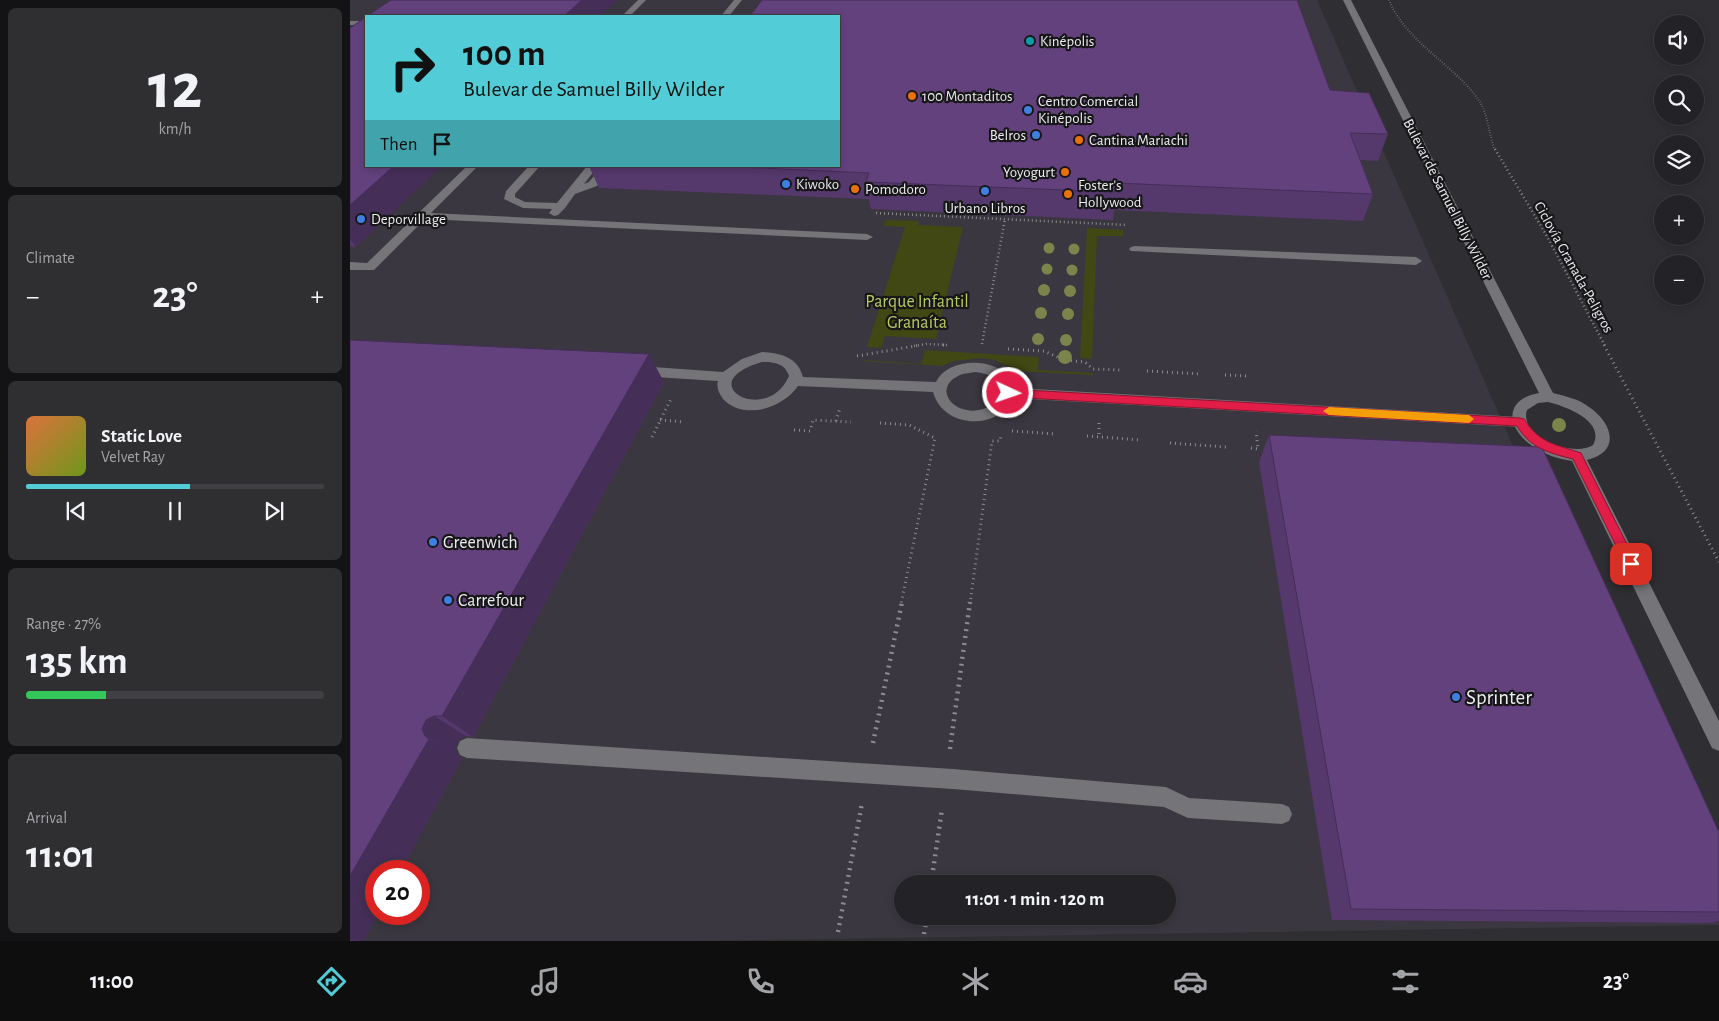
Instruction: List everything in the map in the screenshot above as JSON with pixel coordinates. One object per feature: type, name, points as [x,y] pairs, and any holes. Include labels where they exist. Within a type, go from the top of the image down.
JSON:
[{"type":"street","points":[[627,15],[642,0]]},
{"type":"street","points":[[726,15],[738,0]]},
{"type":"street","name":"Bulevar de Samuel Billy Wilder","points":[[1347,0],[1548,397]]},
{"type":"street","points":[[350,23],[365,24]]},
{"type":"street","points":[[358,30],[365,25]]},
{"type":"street","points":[[350,266],[370,267],[472,167]]},
{"type":"street","points":[[534,167],[510,193],[509,199],[523,204],[561,206]]},
{"type":"street","points":[[547,222],[592,167]]},
{"type":"street","points":[[572,192],[593,184],[607,167]]},
{"type":"street","points":[[422,216],[867,237]]},
{"type":"street","points":[[1135,249],[1416,261]]},
{"type":"street","points":[[774,357],[784,359],[791,364],[795,371],[794,381],[790,389],[782,396],[772,401],[751,404],[740,403],[727,394],[725,382],[732,370],[751,359],[774,357]]},
{"type":"street","points":[[976,367],[996,372],[1003,378],[1008,393],[1005,400],[995,410],[980,416],[969,417],[948,410],[939,396],[943,381],[957,371],[976,367]]},
{"type":"street","points":[[621,371],[727,377]]},
{"type":"street","points":[[794,381],[940,387]]},
{"type":"street","points":[[1008,393],[1520,422]]},
{"type":"street","points":[[1548,397],[1569,403],[1589,414],[1598,423],[1604,433],[1604,442],[1599,450],[1590,455],[1577,456],[1549,449],[1536,442],[1527,433],[1518,415],[1520,407],[1527,401],[1548,397]]},
{"type":"street","points":[[1577,456],[1719,741]]},
{"type":"street","points":[[467,748],[953,779],[1166,797],[1188,808],[1282,814]]},
{"type":"path","name":"Ciclovía Granada-Peligros","points":[[1389,0],[1393,10],[1413,36],[1455,74],[1479,100],[1486,114],[1491,141],[1501,162],[1548,238],[1719,562]]},
{"type":"path","points":[[867,237],[875,213],[1135,226]]},
{"type":"path","points":[[989,218],[990,214]]},
{"type":"path","points":[[982,347],[1005,219]]},
{"type":"path","points":[[1100,369],[1120,370]]},
{"type":"path","points":[[1147,371],[1200,374]]},
{"type":"path","points":[[1225,375],[1247,376]]},
{"type":"path","points":[[652,436],[674,394]]},
{"type":"path","points":[[836,421],[840,408]]},
{"type":"path","points":[[660,420],[684,422]]},
{"type":"path","points":[[794,430],[810,430],[813,420],[851,422]]},
{"type":"path","points":[[1098,437],[1099,421]]},
{"type":"path","points":[[873,747],[935,438],[908,425],[880,423]]},
{"type":"path","points":[[950,754],[992,440],[1000,441],[1002,430]]},
{"type":"path","points":[[1011,430],[1056,434]]},
{"type":"path","points":[[1251,448],[1258,449],[1255,431]]},
{"type":"path","points":[[1087,436],[1141,440]]},
{"type":"path","points":[[1170,443],[1226,447]]},
{"type":"path","points":[[838,932],[862,800]]},
{"type":"path","points":[[932,875],[942,806]]},
{"type":"path","points":[[924,934],[926,925]]},
{"type":"shaded area","points":[[350,0],[1317,0],[1719,915],[1719,925],[699,941],[350,941]]},
{"type":"green space","name":"Parque Infantil Granaíta","points":[[885,220],[919,221],[918,225],[963,227],[936,339],[885,336],[881,348],[867,347],[905,227],[884,226]]},
{"type":"green space","points":[[1087,228],[1123,230],[1123,236],[1097,236],[1092,359],[1080,358]]},
{"type":"green space","points":[[925,350],[1039,357],[1038,370],[1093,373],[1093,375],[1017,371],[995,360],[982,358],[954,361],[942,366],[863,361],[921,364]]},
{"type":"building","points":[[391,0],[582,0],[565,15],[368,15]]},
{"type":"building","name":"Centro Comercial Kinépolis","points":[[762,0],[1297,0],[1330,90],[1369,93],[1388,134],[1350,133],[1373,194],[1116,183],[1115,192],[866,182],[869,173],[738,167],[840,167],[840,15],[751,15]]},
{"type":"building","points":[[365,18],[365,167],[393,167],[350,205],[350,28]]},
{"type":"building","name":"Carrefour","points":[[350,340],[649,354],[442,716],[434,716],[426,720],[422,729],[425,736],[429,739],[350,876]]},
{"type":"building","name":"Sprinter","points":[[1269,435],[1542,447],[1719,832],[1719,912],[1351,909]]},
{"type":"slow traffic","points":[[1329,411],[1469,419]]},
{"type":"place","name":"Kinépolis","points":[[1030,41]]},
{"type":"place","name":"100 Montaditos","points":[[912,96]]},
{"type":"place","name":"Centro Comercial Kinépolis","points":[[1028,110]]},
{"type":"place","name":"Belros","points":[[1036,135]]},
{"type":"place","name":"Cantina Mariachi","points":[[1079,140]]},
{"type":"place","name":"Yoyogurt","points":[[1065,172]]},
{"type":"place","name":"Kiwoko","points":[[786,184]]},
{"type":"place","name":"Pomodoro","points":[[855,189]]},
{"type":"place","name":"Urbano Libros","points":[[985,191]]},
{"type":"place","name":"Foster's Hollywood","points":[[1068,194]]},
{"type":"place","name":"Deporvillage","points":[[361,219]]},
{"type":"place","name":"Greenwich","points":[[433,542]]},
{"type":"place","name":"Carrefour","points":[[448,600]]},
{"type":"place","name":"Sprinter","points":[[1456,697]]},
{"type":"route","points":[[1008,393],[1520,422],[1536,442],[1563,454],[1577,456],[1631,564]]}]
